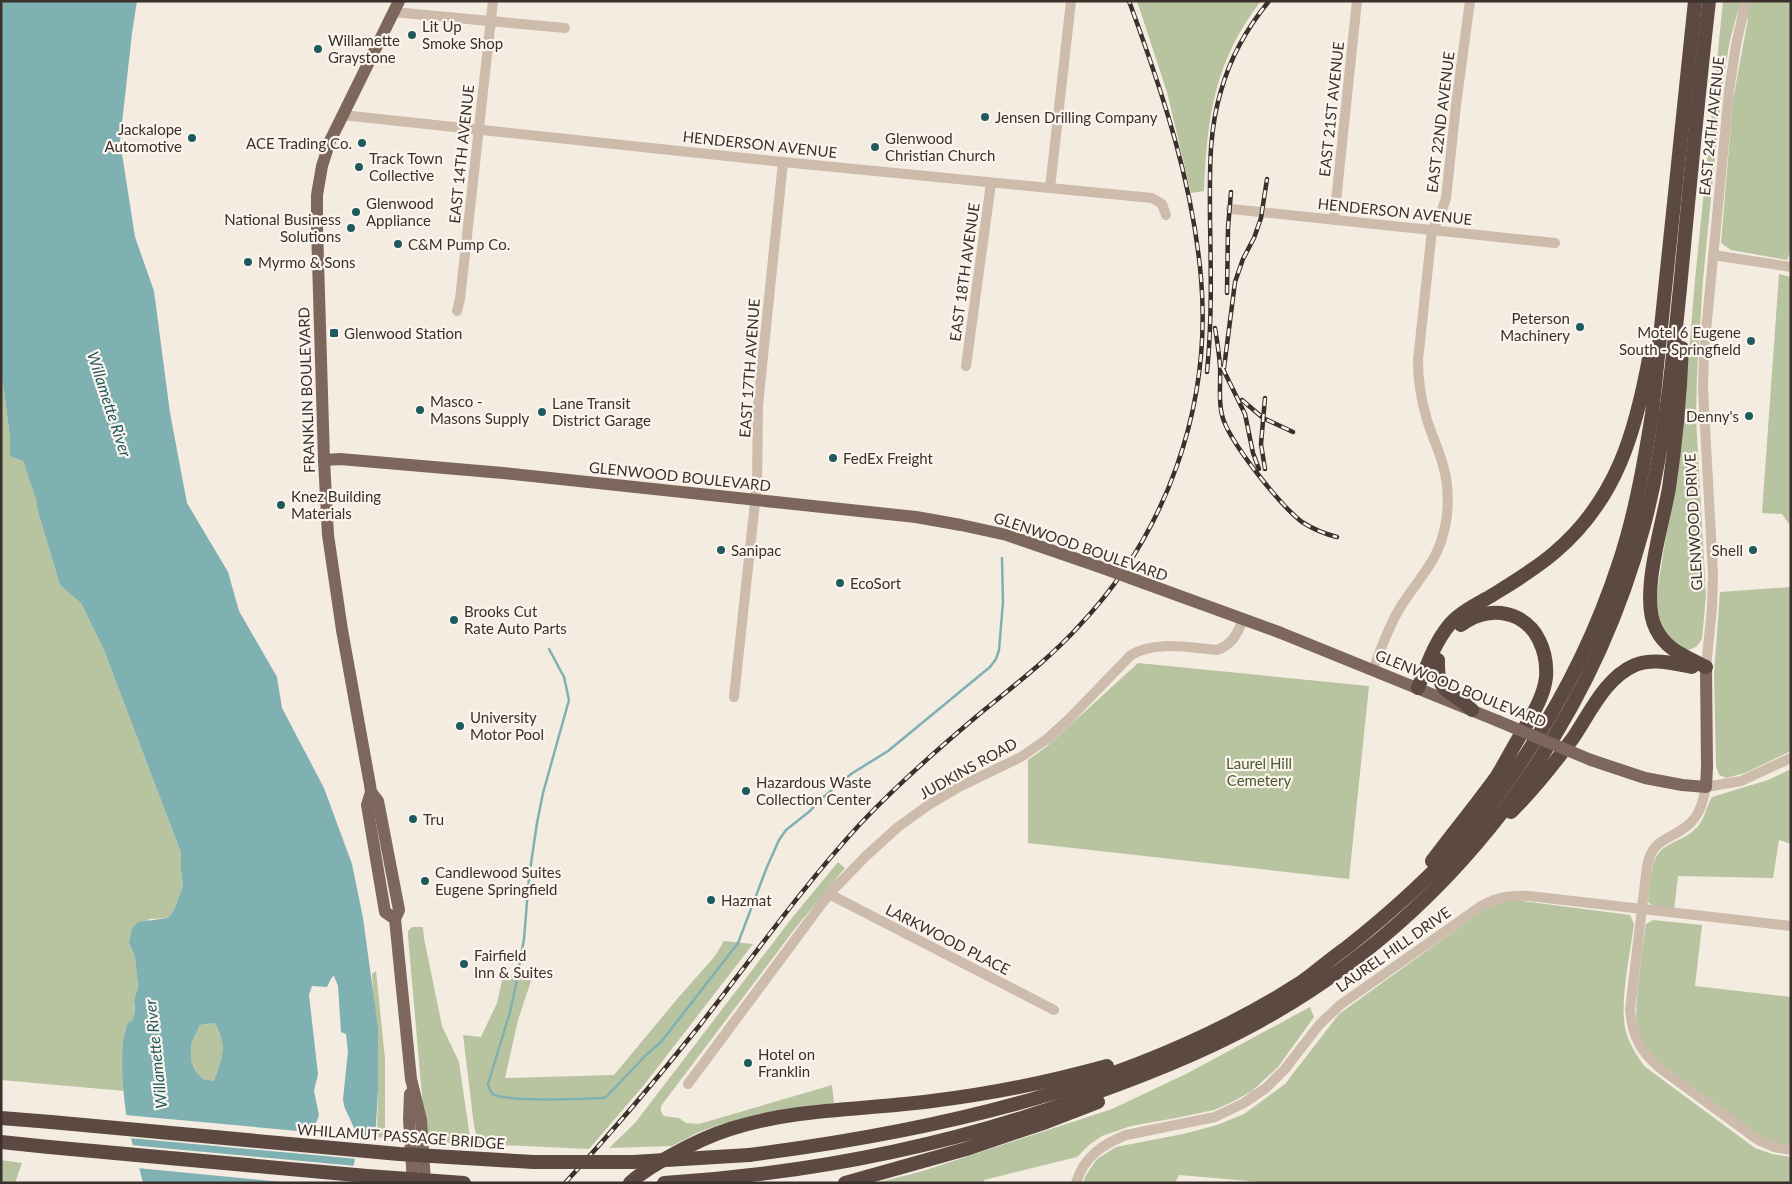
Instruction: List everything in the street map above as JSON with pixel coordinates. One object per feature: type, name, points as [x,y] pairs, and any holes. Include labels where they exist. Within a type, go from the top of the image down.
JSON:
[{"type":"highway","points":[[630,1183],[658,1163],[684,1148],[729,1129],[753,1123],[830,1111],[931,1102],[985,1094],[1046,1082],[1119,1063],[1154,1057],[1257,1008],[1302,981],[1370,929],[1404,900],[1469,833],[1508,781],[1557,705],[1600,617],[1619,563],[1642,470],[1652,414],[1696,1]]},
{"type":"highway","points":[[664,1183],[755,1175],[887,1153],[964,1135],[1043,1112],[1144,1076],[1213,1046],[1262,1020],[1308,992],[1354,960],[1428,896],[1462,862],[1534,770],[1584,686],[1627,583],[1643,530],[1664,431],[1709,1]]},
{"type":"highway","points":[[1683,257],[1679,408],[1669,489],[1652,579],[1650,594],[1651,614],[1655,628],[1670,649],[1706,667]]},
{"type":"highway","points":[[1422,689],[1436,646],[1451,623],[1464,612],[1536,567],[1555,552],[1584,523],[1604,496],[1618,472],[1630,442],[1637,417],[1668,261]]},
{"type":"highway","points":[[1404,900],[1497,775],[1532,715],[1546,678],[1544,649],[1529,626],[1519,619],[1498,613],[1483,614],[1470,618],[1458,626],[1450,637],[1422,689]]},
{"type":"highway","points":[[1438,660],[1438,675],[1442,687],[1465,702],[1472,710]]},
{"type":"highway","points":[[1492,825],[1510,814],[1534,788],[1573,737],[1603,693],[1623,672],[1646,662],[1663,661],[1691,667],[1706,667]]},
{"type":"highway","name":"WHILAMUT PASSAGE BRIDGE","points":[[1,1118],[399,1154],[533,1162],[633,1162],[749,1154],[829,1144],[960,1118],[1097,1079],[1154,1057]]},
{"type":"highway","points":[[845,1183],[966,1150],[1046,1122],[1118,1094],[1144,1076]]},
{"type":"highway","points":[[1,1142],[367,1176],[464,1183]]},
{"type":"main road","name":"FRANKLIN BOULEVARD","points":[[396,6],[330,140],[322,166],[317,196],[324,460],[328,535],[371,792],[378,801],[399,910],[395,919],[411,1079],[409,1119],[412,1183]]},
{"type":"main road","name":"GLENWOOD BOULEVARD","points":[[324,460],[340,459],[512,474],[916,517],[961,524],[1007,535],[1243,620],[1422,689],[1591,760],[1645,778],[1682,785],[1706,787]]},
{"type":"main road","name":"GLENWOOD DRIVE","points":[[1706,667],[1706,787]]},
{"type":"main road","name":"FRANKLIN BOULEVARD","points":[[411,1079],[421,1120],[425,1183]]},
{"type":"street","name":"EAST 14TH AVENUE","points":[[457,310],[493,1]]},
{"type":"street","points":[[1050,188],[1071,1]]},
{"type":"street","name":"EAST 21ST AVENUE","points":[[1334,220],[1357,1]]},
{"type":"street","name":"EAST 22ND AVENUE","points":[[1373,670],[1397,612],[1437,553],[1444,533],[1448,511],[1448,486],[1444,466],[1427,421],[1418,380],[1419,336],[1432,230],[1440,216],[1446,198],[1470,1]]},
{"type":"street","name":"EAST 24TH AVENUE","points":[[1713,255],[1729,91],[1736,44],[1746,1]]},
{"type":"street","points":[[396,6],[491,21],[565,28]]},
{"type":"street","name":"HENDERSON AVENUE","points":[[342,115],[783,162],[1152,198],[1162,204],[1166,215]]},
{"type":"street","name":"EAST 17TH AVENUE","points":[[734,697],[755,500],[758,457],[758,405],[783,162]]},
{"type":"street","name":"EAST 18TH AVENUE","points":[[966,366],[991,183]]},
{"type":"street","name":"HENDERSON AVENUE","points":[[1231,209],[1555,243]]},
{"type":"street","points":[[1713,255],[1791,267]]},
{"type":"street","name":"GLENWOOD DRIVE","points":[[1706,667],[1712,608],[1713,574],[1704,352],[1713,255]]},
{"type":"street","name":"JUDKINS ROAD","points":[[688,1084],[829,894],[866,856],[902,824],[946,795],[1021,757],[1047,739],[1131,655],[1142,649],[1153,647],[1217,650],[1227,647],[1243,620]]},
{"type":"street","points":[[1791,758],[1741,781],[1706,787],[1697,816],[1688,826],[1663,839],[1654,847],[1649,856],[1630,1010],[1632,1029],[1638,1045],[1661,1070],[1758,1140],[1774,1147],[1791,1150]]},
{"type":"street","name":"LARKWOOD PLACE","points":[[829,894],[1054,1010]]},
{"type":"street","name":"LAUREL HILL DRIVE","points":[[1076,1183],[1080,1171],[1101,1146],[1126,1135],[1215,1117],[1244,1103],[1266,1088],[1279,1075],[1319,1025],[1340,1004],[1480,906],[1496,898],[1529,896],[1791,926]]},
{"type":"green space","points":[[1137,1],[1261,1],[1233,46],[1223,68],[1216,91],[1211,114],[1205,164],[1204,191],[1191,193],[1167,92]]},
{"type":"green space","points":[[1723,1],[1791,1],[1791,250],[1787,260],[1731,250],[1721,243],[1733,100],[1748,19],[1738,11],[1730,40],[1722,87],[1703,280],[1696,418],[1706,596],[1702,639],[1696,647],[1688,650],[1681,648],[1663,630],[1657,615],[1656,599],[1673,492],[1687,375]]},
{"type":"green space","points":[[1779,274],[1791,277],[1791,527],[1782,514],[1762,513]]},
{"type":"green space","points":[[1,369],[10,437],[10,456],[23,461],[36,497],[38,512],[60,585],[81,603],[104,650],[181,853],[183,886],[174,910],[168,918],[149,919],[129,943],[135,957],[138,987],[134,1000],[135,1011],[132,1021],[125,1029],[122,1062],[125,1091],[1,1080]]},
{"type":"green space","points":[[1791,587],[1791,751],[1745,773],[1726,778],[1719,775],[1716,766],[1714,674],[1720,592]]},
{"type":"green space","name":"Laurel Hill Cemetery","points":[[1138,663],[1369,686],[1349,879],[1028,843],[1028,760],[1046,747]]},
{"type":"green space","points":[[1791,769],[1791,844],[1779,840],[1773,878],[1678,876],[1674,910],[1654,907],[1648,902],[1653,863],[1656,856],[1661,850],[1687,835],[1699,825],[1712,797],[1768,780]]},
{"type":"green space","points":[[838,862],[845,868],[797,926],[664,1102],[661,1106],[661,1112],[664,1116],[679,1118],[686,1123],[699,1124],[832,1085],[834,1103],[763,1114],[721,1124],[699,1132],[672,1146],[609,1148],[635,1123],[792,918]]},
{"type":"green space","points":[[1514,900],[1630,915],[1634,924],[1625,990],[1624,1016],[1626,1033],[1635,1052],[1644,1066],[1755,1148],[1772,1154],[1791,1157],[1791,1183],[1272,1183],[1179,1175],[1175,1183],[1083,1183],[1097,1159],[1116,1147],[1183,1134],[1217,1125],[1244,1114],[1285,1084],[1339,1014],[1486,908]]},
{"type":"green space","points":[[1653,920],[1702,925],[1695,986],[1791,997],[1791,1144],[1783,1145],[1764,1139],[1660,1063],[1644,1043],[1637,1024],[1636,1014],[1646,924]]},
{"type":"green space","points":[[412,927],[423,927],[442,1026],[459,1062],[471,1144],[426,1142],[408,936],[408,931]]},
{"type":"green space","points":[[724,941],[753,944],[644,1085],[589,1149],[479,1144],[474,1126],[463,1035],[481,1037],[497,1003],[503,976],[533,975],[518,1020],[505,1078],[614,1075],[715,956]]},
{"type":"green space","points":[[376,971],[385,1059],[385,1138],[377,1137],[378,1089],[372,974]]},
{"type":"green space","points":[[1310,1007],[1314,1017],[1278,1067],[1252,1091],[1214,1110],[1131,1126],[1102,1136],[1077,1157],[984,1180],[983,1183],[876,1183],[923,1171],[1112,1109],[1188,1073]]},
{"type":"green space","points":[[215,1023],[223,1046],[214,1081],[203,1079],[196,1072],[191,1061],[191,1044],[200,1025]]},
{"type":"green space","points":[[1,1160],[22,1163],[15,1183],[1,1183]]},
{"type":"water","name":"Willamette River","points":[[1,1],[137,1],[120,141],[135,237],[154,291],[170,413],[187,503],[228,572],[239,611],[277,677],[282,708],[324,788],[352,864],[363,918],[378,1028],[378,1089],[376,1126],[367,1135],[356,1154],[350,1183],[143,1183],[129,1130],[122,1075],[125,1033],[135,1011],[134,1000],[138,987],[135,957],[129,943],[132,929],[138,922],[168,918],[174,910],[183,886],[181,853],[104,650],[81,603],[60,585],[38,512],[36,499],[23,461],[10,456],[10,437],[1,369]],"holes":[[[334,976],[338,986],[341,1032],[346,1034],[348,1051],[343,1099],[344,1106],[355,1130],[348,1149],[318,1139],[316,1123],[319,1115],[314,1091],[318,1074],[309,995],[312,986],[327,987]],[[215,1023],[223,1046],[214,1081],[203,1079],[196,1072],[191,1061],[191,1044],[200,1025]]]},
{"type":"pier","points":[[125,1115],[320,1133],[321,1138],[330,1144],[346,1147],[350,1136],[369,1138],[358,1159],[129,1138]]},
{"type":"pier","points":[[130,1145],[356,1166],[352,1183],[293,1183],[137,1168]]},
{"type":"waterway","points":[[549,649],[564,677],[569,700],[543,793],[537,823],[529,877],[524,939],[516,984],[510,1012],[488,1084],[490,1091],[500,1097],[546,1099],[604,1098],[661,1042],[738,943],[767,867],[779,840],[786,830],[851,774],[888,751],[990,667],[996,659],[999,650],[1003,602],[1002,558]]},
{"type":"railway","points":[[565,1183],[617,1125],[700,1025],[799,897],[861,823],[920,766],[1045,660],[1079,626],[1110,590],[1137,550],[1159,509],[1177,465],[1190,420],[1199,373],[1203,326],[1201,278],[1191,207],[1183,172],[1164,103],[1129,1]]},
{"type":"railway","points":[[1207,372],[1211,296],[1210,171],[1214,123],[1221,91],[1234,55],[1253,22],[1269,1]]},
{"type":"railway","points":[[1224,368],[1235,282],[1261,218],[1267,179]]},
{"type":"railway","points":[[1227,293],[1228,228],[1231,192]]},
{"type":"railway","points":[[1215,328],[1220,366],[1222,415],[1234,440],[1256,472],[1293,514],[1310,527],[1337,537]]},
{"type":"railway","points":[[1222,367],[1245,414],[1253,453],[1259,469]]},
{"type":"railway","points":[[1265,398],[1261,444],[1265,469]]},
{"type":"railway","points":[[1242,400],[1263,418],[1293,432]]},
{"type":"place","name":"Lit Up Smoke Shop","points":[[412,35]]},
{"type":"place","name":"Willamette Graystone","points":[[318,49]]},
{"type":"place","name":"Jensen Drilling Company","points":[[985,117]]},
{"type":"place","name":"Jackalope Automotive","points":[[192,138]]},
{"type":"place","name":"ACE Trading Co.","points":[[362,143]]},
{"type":"place","name":"Glenwood Christian Church","points":[[875,147]]},
{"type":"place","name":"Track Town Collective","points":[[359,167]]},
{"type":"place","name":"Glenwood Appliance","points":[[356,212]]},
{"type":"place","name":"National Business Solutions","points":[[351,228]]},
{"type":"place","name":"C&M Pump Co.","points":[[398,244]]},
{"type":"place","name":"Myrmo & Sons","points":[[248,262]]},
{"type":"place","name":"Peterson Machinery","points":[[1580,327]]},
{"type":"place","name":"Glenwood Station","points":[[334,333]]},
{"type":"place","name":"Motel 6 Eugene South - Springfield","points":[[1751,341]]},
{"type":"place","name":"Masco - Masons Supply","points":[[420,410]]},
{"type":"place","name":"Lane Transit District Garage","points":[[542,412]]},
{"type":"place","name":"Denny's","points":[[1749,416]]},
{"type":"place","name":"FedEx Freight","points":[[833,458]]},
{"type":"place","name":"Knez Building Materials","points":[[281,505]]},
{"type":"place","name":"Sanipac","points":[[721,550]]},
{"type":"place","name":"Shell","points":[[1753,550]]},
{"type":"place","name":"EcoSort","points":[[840,583]]},
{"type":"place","name":"Brooks Cut Rate Auto Parts","points":[[454,620]]},
{"type":"place","name":"University Motor Pool","points":[[460,726]]},
{"type":"place","name":"Hazardous Waste Collection Center","points":[[746,791]]},
{"type":"place","name":"Tru","points":[[413,819]]},
{"type":"place","name":"Candlewood Suites Eugene Springfield","points":[[425,881]]},
{"type":"place","name":"Hazmat","points":[[711,900]]},
{"type":"place","name":"Fairfield Inn & Suites","points":[[464,964]]},
{"type":"place","name":"Hotel on Franklin","points":[[748,1063]]}]
